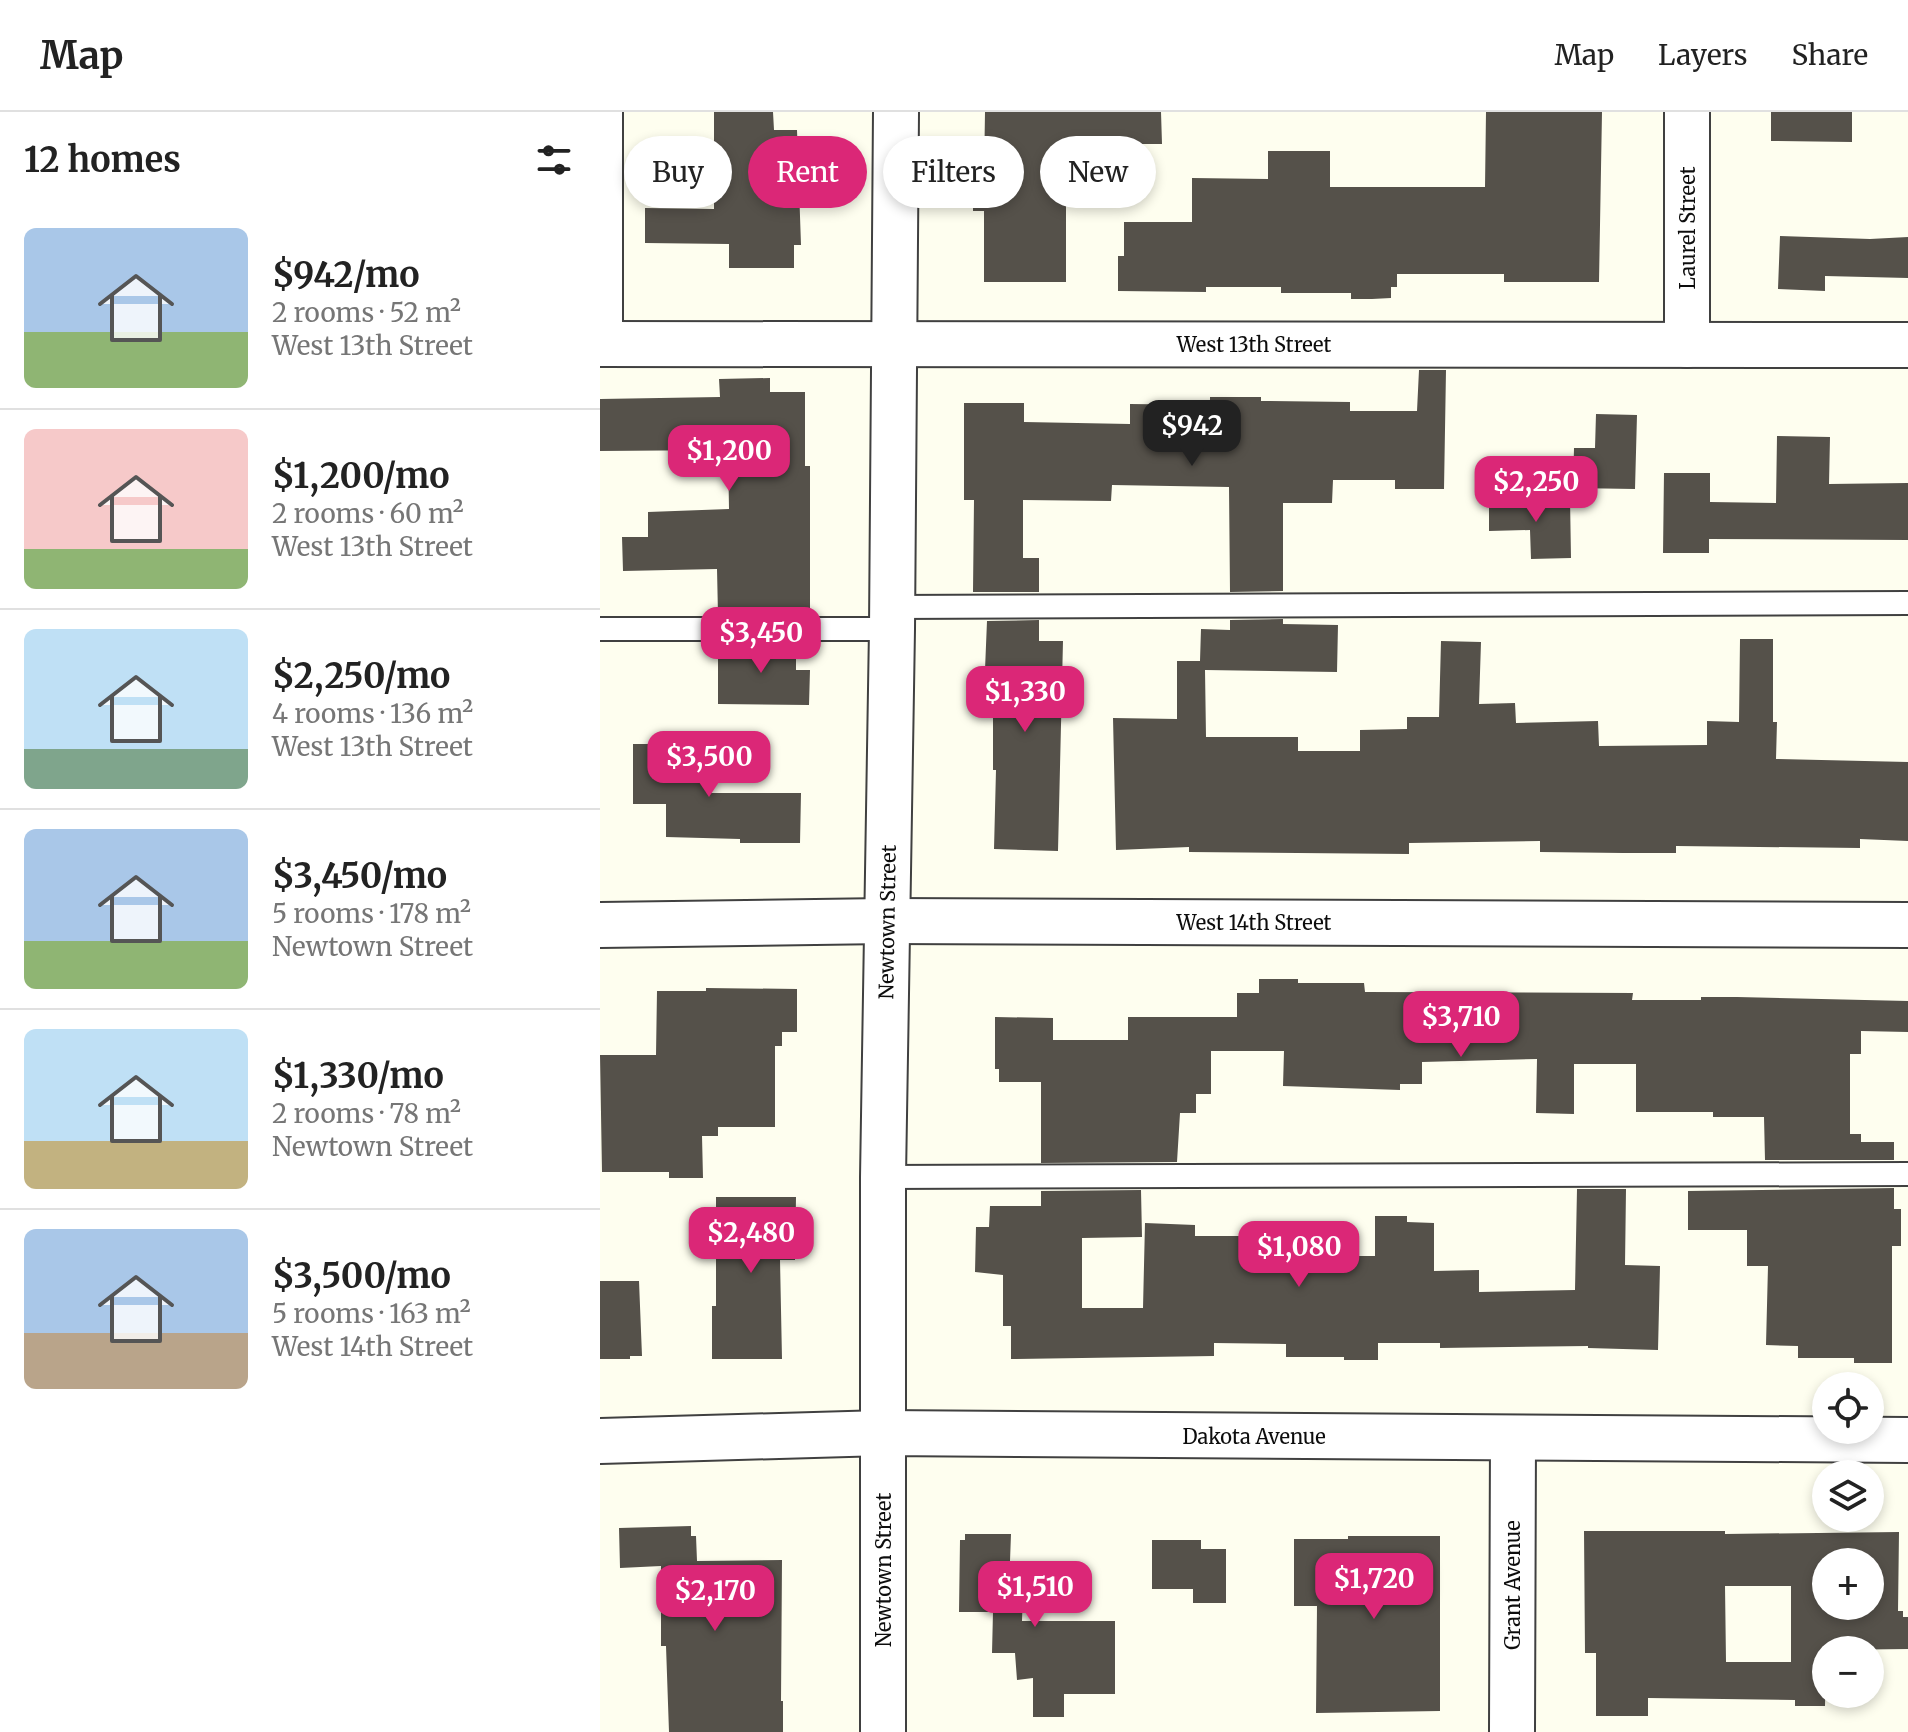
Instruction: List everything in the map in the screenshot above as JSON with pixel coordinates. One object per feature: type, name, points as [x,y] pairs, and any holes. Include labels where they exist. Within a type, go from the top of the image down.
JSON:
[{"type":"street","name":"Newtown Street","points":[[883,1732],[883,1177],[896,112]]},
{"type":"street","name":"Laurel Street","points":[[1687,112],[1687,345]]},
{"type":"street","name":"West 13th Street","points":[[605,344],[1908,345]]},
{"type":"street","name":"West 14th Street","points":[[600,925],[886,921],[1908,925]]},
{"type":"street","name":"Dakota Avenue","points":[[600,1441],[883,1433],[1908,1440]]},
{"type":"street","name":"Grant Avenue","points":[[1512,1732],[1513,1438]]},
{"type":"lane","points":[[605,344],[611,112]]},
{"type":"lane","points":[[600,629],[892,618],[1908,603]]},
{"type":"lane","points":[[883,1177],[1908,1174]]},
{"type":"building","points":[[714,112],[773,112],[774,130],[797,130],[797,136],[748,136],[748,208],[800,208],[801,245],[794,245],[794,268],[729,268],[729,244],[645,243],[645,208],[732,208],[732,136],[714,136]]},
{"type":"building","points":[[985,112],[1161,112],[1162,144],[1156,144],[1156,136],[1040,136],[1040,208],[1066,208],[1066,282],[984,282],[984,211],[973,211],[973,208],[1024,208],[1024,136],[985,136]]},
{"type":"building","points":[[1486,112],[1602,112],[1599,282],[1504,282],[1504,274],[1397,274],[1397,287],[1391,287],[1391,298],[1372,299],[1351,299],[1351,293],[1281,293],[1281,287],[1206,287],[1206,292],[1118,291],[1118,256],[1124,256],[1124,222],[1192,222],[1192,178],[1268,179],[1268,151],[1330,151],[1330,187],[1485,187]]},
{"type":"building","points":[[1771,112],[1852,112],[1852,142],[1771,141]]},
{"type":"building","points":[[1780,236],[1908,237],[1908,278],[1825,276],[1825,291],[1778,289]]},
{"type":"building","points":[[1419,370],[1446,370],[1444,489],[1395,489],[1395,480],[1333,480],[1332,503],[1283,503],[1283,591],[1230,592],[1229,487],[1112,485],[1111,501],[1023,500],[1023,558],[1039,558],[1039,592],[973,592],[974,500],[964,500],[964,403],[1024,403],[1024,422],[1130,424],[1130,404],[1210,405],[1210,397],[1350,402],[1350,411],[1417,411]]},
{"type":"building","points":[[770,378],[770,392],[805,392],[805,466],[810,466],[810,612],[796,612],[796,615],[718,615],[717,569],[623,571],[622,537],[648,537],[648,512],[729,509],[728,450],[600,451],[600,399],[720,397],[719,379]]},
{"type":"building","points":[[1596,414],[1637,415],[1635,489],[1573,488],[1574,448],[1595,448]]},
{"type":"building","points":[[1777,436],[1830,437],[1829,484],[1908,483],[1908,540],[1709,539],[1709,553],[1663,553],[1664,473],[1710,473],[1710,502],[1776,503]]},
{"type":"building","points":[[1570,498],[1571,558],[1531,559],[1530,530],[1489,531],[1489,499]]},
{"type":"building","points":[[1283,619],[1283,624],[1338,625],[1337,672],[1205,670],[1206,737],[1298,737],[1298,751],[1360,751],[1360,730],[1407,729],[1407,717],[1439,717],[1441,641],[1481,642],[1479,704],[1515,703],[1516,723],[1598,721],[1599,746],[1707,745],[1707,721],[1739,722],[1740,639],[1773,639],[1776,759],[1908,762],[1908,841],[1860,839],[1860,848],[1676,846],[1676,853],[1540,852],[1540,841],[1409,843],[1409,854],[1189,852],[1189,847],[1116,850],[1113,718],[1177,719],[1177,661],[1200,661],[1201,629],[1230,630],[1230,620]]},
{"type":"building","points":[[1039,620],[1039,641],[1063,641],[1058,851],[994,849],[996,770],[993,770],[993,695],[984,694],[987,621]]},
{"type":"building","points":[[718,643],[796,643],[796,670],[810,670],[809,705],[718,704]]},
{"type":"building","points":[[633,744],[706,744],[707,793],[801,793],[800,843],[740,843],[740,839],[666,837],[666,804],[633,804]]},
{"type":"building","points":[[1259,979],[1298,979],[1298,983],[1364,983],[1365,992],[1633,993],[1632,1000],[1737,997],[1908,1001],[1908,1032],[1861,1031],[1861,1054],[1850,1054],[1850,1134],[1861,1134],[1861,1142],[1894,1142],[1894,1160],[1765,1160],[1764,1117],[1713,1117],[1713,1112],[1636,1112],[1636,1064],[1574,1064],[1574,1114],[1536,1113],[1537,1059],[1422,1062],[1422,1084],[1400,1084],[1400,1090],[1283,1086],[1284,1051],[1211,1051],[1211,1094],[1196,1094],[1196,1113],[1180,1113],[1177,1162],[1041,1163],[1041,1082],[999,1082],[999,1069],[995,1069],[995,1017],[1053,1018],[1053,1040],[1128,1040],[1128,1017],[1237,1017],[1237,993],[1259,993]]},
{"type":"building","points":[[706,988],[797,989],[797,1032],[782,1032],[782,1046],[775,1046],[775,1127],[718,1127],[718,1136],[702,1136],[703,1178],[669,1178],[669,1172],[602,1172],[600,1055],[656,1055],[657,991],[706,991]]},
{"type":"building","points":[[1894,1188],[1894,1209],[1901,1209],[1901,1246],[1892,1246],[1892,1363],[1854,1363],[1854,1358],[1798,1358],[1798,1346],[1766,1345],[1768,1266],[1747,1266],[1747,1230],[1688,1230],[1688,1191]]},
{"type":"building","points":[[1577,1189],[1626,1189],[1625,1265],[1660,1266],[1658,1350],[1588,1346],[1440,1348],[1440,1343],[1378,1343],[1378,1360],[1344,1360],[1344,1357],[1286,1357],[1286,1344],[1214,1343],[1214,1356],[1011,1359],[1011,1326],[1003,1326],[1003,1275],[975,1272],[976,1227],[989,1227],[990,1206],[1041,1206],[1041,1191],[1141,1190],[1142,1237],[1082,1238],[1082,1308],[1143,1308],[1145,1223],[1195,1225],[1195,1236],[1261,1236],[1261,1242],[1275,1242],[1275,1256],[1375,1256],[1375,1216],[1407,1216],[1407,1222],[1434,1223],[1434,1271],[1479,1270],[1479,1292],[1575,1290]]},
{"type":"building","points":[[716,1197],[796,1197],[795,1260],[780,1260],[782,1359],[712,1359],[712,1306],[716,1306]]},
{"type":"building","points":[[600,1281],[639,1281],[642,1356],[600,1359]]},
{"type":"building","points":[[691,1526],[691,1536],[696,1536],[697,1561],[782,1560],[783,1732],[669,1732],[666,1646],[661,1646],[661,1566],[620,1568],[619,1528]]},
{"type":"building","points":[[1584,1531],[1725,1531],[1725,1534],[1899,1532],[1898,1611],[1903,1611],[1903,1617],[1908,1617],[1908,1649],[1884,1649],[1884,1636],[1812,1636],[1812,1706],[1795,1706],[1795,1700],[1648,1698],[1648,1716],[1596,1716],[1596,1653],[1585,1653]],"holes":[[[1725,1586],[1791,1586],[1791,1662],[1726,1662]]]},
{"type":"building","points":[[965,1534],[1011,1534],[1010,1561],[1024,1561],[1022,1621],[1115,1621],[1115,1694],[1064,1694],[1064,1717],[1033,1717],[1033,1678],[1017,1680],[1015,1653],[992,1653],[993,1612],[959,1612],[960,1540],[965,1540]]},
{"type":"building","points":[[1348,1536],[1440,1536],[1440,1711],[1316,1713],[1317,1606],[1294,1606],[1294,1539],[1348,1539]]},
{"type":"building","points":[[1152,1540],[1201,1540],[1201,1549],[1226,1549],[1226,1603],[1193,1603],[1193,1589],[1152,1589]]}]
